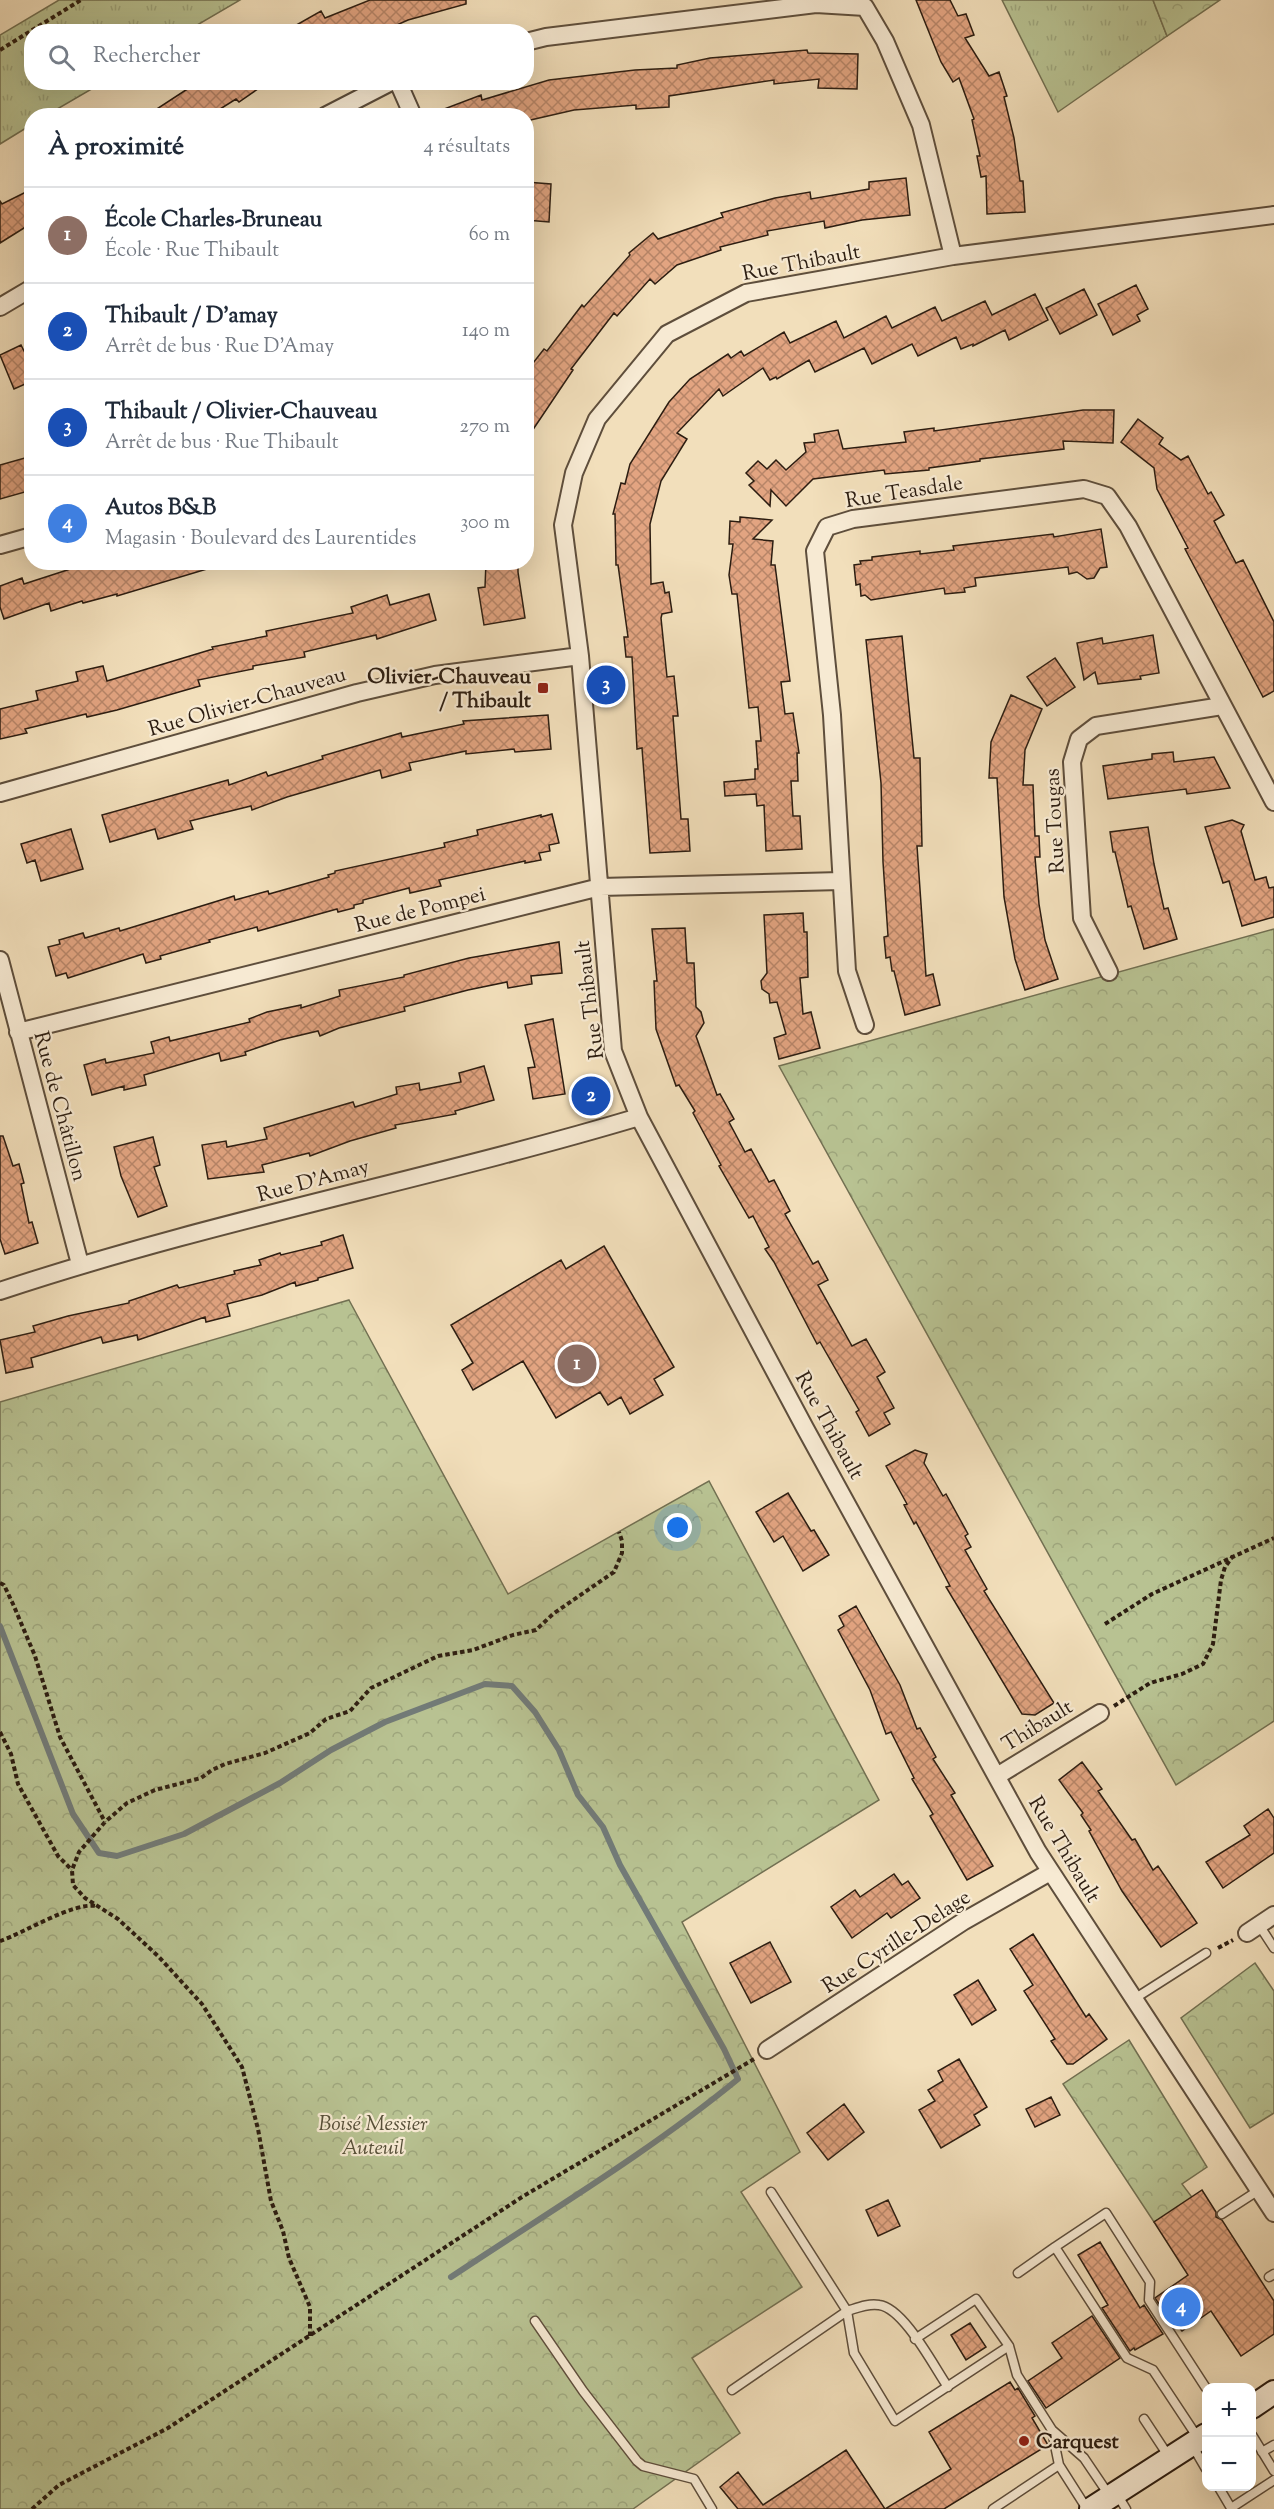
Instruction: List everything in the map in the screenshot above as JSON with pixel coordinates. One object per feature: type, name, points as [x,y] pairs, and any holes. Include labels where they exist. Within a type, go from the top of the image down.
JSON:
[{"type":"main road","points":[[1256,2403],[1274,2392]]},
{"type":"main road","points":[[1089,2509],[1117,2500],[1199,2440]]},
{"type":"street","points":[[534,40],[816,4],[865,8],[885,41],[921,125],[953,256]]},
{"type":"street","points":[[341,108],[375,90]]},
{"type":"street","points":[[402,90],[409,108]]},
{"type":"street","name":"Rue Thibault","points":[[1274,214],[953,256],[746,293],[667,334],[597,418],[574,473],[563,525],[580,656],[613,1051],[639,1117],[805,1428],[1050,1872],[1274,2213]]},
{"type":"street","points":[[0,307],[24,293]]},
{"type":"street","name":"Rue Teasdale","points":[[865,1025],[847,970],[832,715],[814,551],[827,527],[854,519],[1084,489],[1107,496],[1128,526],[1274,802]]},
{"type":"street","points":[[0,545],[24,538]]},
{"type":"street","name":"Rue Olivier-Chauveau","points":[[0,793],[357,693],[435,675],[580,656]]},
{"type":"street","name":"Rue Tougas","points":[[1109,972],[1082,918],[1072,762],[1079,739],[1096,726],[1222,706]]},
{"type":"street","name":"Rue de Pompei","points":[[18,1032],[600,887],[841,881]]},
{"type":"street","name":"Rue de Châtillon","points":[[0,960],[80,1264]]},
{"type":"street","name":"Rue D'Amay","points":[[0,1291],[80,1264],[545,1145],[639,1117]]},
{"type":"street","name":"Thibault","points":[[997,1776],[1100,1713]]},
{"type":"street","name":"Rue Cyrille-Delage","points":[[767,2050],[964,1921],[1050,1872]]},
{"type":"street","points":[[1248,1932],[1274,1916]]},
{"type":"lane","points":[[1248,1932],[1274,1948]]},
{"type":"lane","points":[[1134,1999],[1211,1951]]},
{"type":"lane","points":[[1222,2214],[1259,2190]]},
{"type":"lane","points":[[771,2192],[847,2311],[854,2353],[895,2421],[1009,2346]]},
{"type":"lane","points":[[1018,2273],[1106,2213],[1150,2282],[1149,2301],[1203,2383]]},
{"type":"lane","points":[[1056,2247],[1127,2358],[1153,2370],[1199,2440]]},
{"type":"lane","points":[[915,2339],[976,2299],[1009,2346],[1017,2375],[1052,2430],[1084,2458],[1117,2500]]},
{"type":"lane","points":[[732,2390],[847,2311],[867,2305],[887,2307],[901,2317],[948,2387]]},
{"type":"lane","points":[[535,2321],[583,2391],[637,2461],[643,2466],[694,2480],[712,2509]]},
{"type":"lane","points":[[1144,2419],[1170,2459]]},
{"type":"lane","points":[[1052,2430],[1059,2465],[1089,2509]]},
{"type":"lane","points":[[1252,2437],[1274,2471]]},
{"type":"lane","points":[[1262,2452],[1274,2445]]},
{"type":"lane","points":[[993,2509],[1007,2505],[1059,2465]]},
{"type":"lane","points":[[1220,2491],[1231,2508],[1274,2480]]},
{"type":"path","points":[[42,24],[81,0]]},
{"type":"path","points":[[0,50],[24,35]]},
{"type":"path","points":[[310,2336],[310,2307],[289,2258],[283,2231],[271,2201],[258,2129],[242,2067],[202,2004],[158,1956],[118,1919],[85,1898],[73,1885],[72,1870],[79,1852],[105,1822],[127,1803],[155,1790],[201,1778],[225,1764],[265,1753],[310,1733],[326,1719],[351,1711],[371,1688],[438,1656],[473,1650],[513,1635],[536,1630],[553,1614],[614,1572],[622,1553],[619,1532]]},
{"type":"path","points":[[1105,1624],[1152,1594],[1274,1538]]},
{"type":"path","points":[[1100,1713],[1150,1683],[1182,1674],[1203,1664],[1213,1644],[1221,1580],[1225,1567],[1233,1556]]},
{"type":"path","points":[[0,1583],[4,1585],[35,1656],[60,1737],[105,1822]]},
{"type":"path","points":[[0,1732],[11,1754],[18,1784],[58,1856],[72,1870]]},
{"type":"path","points":[[0,1941],[59,1914],[89,1905],[99,1907]]},
{"type":"path","points":[[1211,1951],[1248,1932]]},
{"type":"path","points":[[32,2509],[59,2485],[168,2428],[522,2198],[767,2050]]},
{"type":"green space","points":[[59,0],[240,0],[199,24],[24,24],[24,90],[90,90],[59,108],[24,108],[24,129],[0,144],[0,35]]},
{"type":"green space","points":[[1002,0],[1153,0],[1167,36],[1058,112]]},
{"type":"green space","points":[[1153,0],[1220,0],[1167,36]]},
{"type":"green space","points":[[1274,929],[1274,1721],[1176,1785],[779,1066]]},
{"type":"green space","name":"Boisé Messier Auteuil","points":[[349,1300],[508,1594],[709,1481],[879,1800],[682,1922],[800,2152],[741,2192],[802,2287],[692,2358],[740,2433],[633,2509],[0,2509],[0,1402]]},
{"type":"green space","points":[[1255,1963],[1274,1991],[1274,2113],[1250,2128],[1181,2018]]},
{"type":"green space","points":[[1129,2040],[1207,2167],[1182,2184],[1194,2200],[1154,2222],[1063,2084]]},
{"type":"building","points":[[370,0],[466,0],[466,4],[399,24],[298,24],[321,11],[325,18]]},
{"type":"building","points":[[916,0],[950,0],[958,16],[966,14],[974,35],[965,38],[989,76],[999,72],[1007,96],[1004,97],[1014,138],[1020,181],[1023,181],[1025,212],[987,214],[986,176],[981,177],[977,156],[980,156],[972,120],[974,119],[959,78],[953,82],[941,62]]},
{"type":"building","points":[[807,50],[808,53],[858,54],[857,89],[818,88],[819,79],[774,84],[774,80],[669,96],[669,107],[636,109],[636,105],[574,110],[534,119],[534,108],[447,108],[481,95],[482,100],[516,90],[534,90],[534,84],[549,80],[635,70],[677,68],[677,65],[710,58]]},
{"type":"building","points":[[186,90],[256,90],[239,102],[236,99],[222,108],[158,108]]},
{"type":"building","points":[[906,178],[910,215],[862,220],[825,228],[824,221],[767,231],[768,235],[720,247],[721,250],[677,265],[655,284],[650,279],[617,316],[614,313],[571,369],[573,370],[534,428],[534,362],[544,349],[547,351],[582,305],[584,307],[630,255],[629,253],[653,233],[658,239],[723,217],[721,213],[775,198],[810,192],[811,199],[869,189],[869,182]]},
{"type":"building","points":[[534,183],[551,184],[549,222],[534,221]]},
{"type":"building","points":[[24,193],[24,228],[0,243],[0,201],[2,204]]},
{"type":"building","points":[[1136,285],[1148,309],[1137,315],[1140,321],[1113,335],[1098,304]]},
{"type":"building","points":[[1084,289],[1097,315],[1060,334],[1046,308]]},
{"type":"building","points":[[1035,294],[1048,320],[1009,340],[1005,330],[973,346],[973,344],[961,349],[956,337],[918,356],[912,344],[872,364],[864,348],[815,372],[809,360],[777,379],[776,377],[770,380],[763,368],[723,396],[719,389],[677,433],[687,439],[661,481],[650,524],[651,584],[663,582],[665,593],[669,592],[672,612],[662,614],[661,618],[667,677],[674,676],[678,716],[673,716],[681,819],[688,819],[690,851],[650,853],[642,748],[637,749],[632,657],[626,657],[624,637],[628,637],[618,565],[616,565],[615,514],[613,514],[621,483],[625,484],[630,464],[669,402],[690,379],[728,354],[731,358],[741,351],[744,356],[784,332],[790,343],[836,321],[844,338],[886,316],[892,328],[935,307],[942,321],[985,301],[992,315]]},
{"type":"building","points":[[21,345],[24,351],[24,385],[14,389],[0,355]]},
{"type":"building","points":[[1083,410],[1114,410],[1113,443],[1063,441],[1064,449],[980,459],[980,461],[929,468],[929,470],[885,474],[884,470],[813,479],[786,506],[771,490],[770,506],[749,485],[754,481],[746,473],[758,461],[767,469],[776,460],[786,470],[806,452],[804,443],[815,442],[814,434],[838,430],[843,449],[906,442],[904,432],[934,428],[934,431]]},
{"type":"building","points":[[1138,419],[1163,438],[1159,444],[1181,460],[1188,456],[1208,494],[1211,492],[1224,515],[1214,521],[1236,563],[1243,560],[1274,622],[1274,691],[1263,697],[1185,549],[1188,548],[1157,489],[1154,468],[1121,442]]},
{"type":"building","points":[[24,458],[24,492],[0,499],[0,465]]},
{"type":"building","points":[[740,517],[772,520],[753,539],[773,541],[771,565],[775,565],[790,681],[781,682],[785,714],[793,713],[799,753],[797,753],[798,781],[791,781],[793,816],[800,816],[802,849],[766,851],[764,805],[757,806],[756,794],[725,796],[724,782],[755,779],[755,769],[758,769],[756,741],[761,741],[758,707],[749,708],[737,594],[732,594],[729,575],[733,544],[729,544],[730,521],[740,522]]},
{"type":"building","points":[[1101,529],[1107,567],[1100,568],[1094,578],[1087,579],[1077,572],[1069,574],[1068,567],[975,578],[976,586],[964,588],[965,592],[945,594],[944,588],[871,600],[865,595],[861,596],[860,584],[856,585],[854,565],[861,564],[860,561],[872,560],[872,557],[920,551],[920,554],[954,550],[953,546],[1053,534],[1054,537]]},
{"type":"building","points":[[67,570],[204,570],[117,596],[117,594],[83,603],[82,601],[51,611],[49,603],[4,619],[0,607],[0,586],[22,578],[24,584]]},
{"type":"building","points":[[486,570],[518,570],[525,618],[484,625],[478,588],[485,587]]},
{"type":"building","points":[[429,594],[436,620],[377,639],[376,635],[304,652],[305,657],[253,666],[253,669],[198,680],[200,686],[117,710],[87,717],[86,714],[25,729],[27,733],[0,739],[0,709],[38,700],[36,691],[78,681],[76,672],[103,666],[107,681],[213,649],[212,647],[267,636],[266,631],[353,613],[351,607],[387,595],[390,605]]},
{"type":"building","points":[[1153,635],[1159,673],[1140,676],[1141,679],[1098,684],[1095,672],[1084,680],[1077,643],[1102,638],[1103,644]]},
{"type":"building","points":[[902,636],[914,758],[920,758],[922,846],[917,846],[926,976],[933,974],[940,1005],[905,1015],[890,957],[886,958],[884,937],[888,936],[881,783],[866,640]]},
{"type":"building","points":[[1055,658],[1075,687],[1047,706],[1027,677]]},
{"type":"building","points":[[1011,695],[1042,709],[1025,750],[1023,785],[1033,785],[1035,836],[1039,836],[1040,857],[1035,857],[1039,904],[1045,940],[1058,979],[1025,990],[1015,959],[1004,897],[997,778],[989,778],[991,742]]},
{"type":"building","points":[[548,715],[551,749],[515,752],[514,749],[466,754],[466,751],[409,763],[411,770],[382,778],[380,770],[287,797],[252,810],[251,806],[190,821],[193,829],[158,839],[155,829],[110,842],[102,815],[228,780],[229,785],[266,772],[268,776],[323,759],[322,756],[401,733],[402,737],[464,724],[463,721]]},
{"type":"building","points":[[1173,752],[1174,762],[1214,757],[1230,788],[1187,794],[1186,789],[1108,799],[1103,766],[1152,759],[1152,754]]},
{"type":"building","points":[[552,814],[559,843],[549,845],[550,851],[539,853],[541,860],[525,863],[525,861],[439,880],[441,886],[410,893],[409,888],[363,900],[363,903],[354,905],[354,908],[338,912],[337,909],[258,931],[257,927],[209,940],[210,942],[160,956],[161,959],[146,963],[143,954],[68,978],[66,973],[56,976],[48,947],[60,944],[59,940],[83,933],[85,938],[119,928],[120,931],[234,896],[235,900],[268,891],[269,894],[329,877],[328,875],[335,871],[445,847],[444,843],[478,835],[477,830]]},
{"type":"building","points":[[1232,820],[1244,825],[1241,831],[1255,880],[1266,877],[1269,888],[1274,887],[1274,917],[1242,926],[1229,881],[1223,883],[1205,827]]},
{"type":"building","points":[[1148,827],[1164,909],[1168,908],[1177,939],[1144,949],[1131,906],[1128,907],[1110,832]]},
{"type":"building","points":[[71,829],[83,869],[41,881],[35,860],[27,863],[21,844]]},
{"type":"building","points":[[803,913],[804,932],[807,932],[808,977],[800,978],[803,1014],[811,1012],[820,1048],[779,1059],[774,1038],[786,1034],[777,1002],[770,1003],[769,994],[762,989],[761,981],[767,973],[764,915]]},
{"type":"building","points":[[685,928],[687,963],[694,963],[696,1007],[701,1012],[704,1023],[696,1036],[717,1095],[720,1094],[734,1119],[729,1122],[745,1152],[751,1149],[769,1182],[774,1180],[790,1211],[785,1214],[813,1264],[818,1261],[828,1280],[818,1285],[852,1346],[866,1339],[885,1372],[877,1377],[894,1408],[884,1413],[890,1424],[869,1436],[856,1412],[859,1410],[820,1342],[817,1344],[765,1249],[769,1247],[753,1216],[749,1218],[719,1166],[721,1165],[693,1113],[695,1111],[679,1085],[676,1086],[656,1029],[654,981],[657,981],[652,929]]},
{"type":"building","points":[[559,942],[562,973],[531,976],[532,984],[508,988],[507,982],[468,990],[404,1007],[405,1011],[339,1028],[320,1036],[318,1031],[280,1040],[245,1052],[246,1055],[221,1061],[219,1053],[144,1075],[146,1085],[124,1090],[124,1086],[92,1095],[84,1065],[105,1059],[106,1063],[154,1053],[151,1042],[169,1037],[170,1041],[250,1022],[249,1019],[267,1012],[301,1005],[301,1008],[340,996],[339,990],[404,977],[404,975],[469,958]]},
{"type":"building","points":[[553,1019],[565,1094],[533,1099],[528,1068],[535,1067],[525,1025]]},
{"type":"building","points":[[484,1066],[494,1100],[455,1111],[456,1114],[395,1125],[396,1128],[350,1141],[310,1156],[309,1153],[262,1165],[264,1172],[208,1179],[202,1145],[226,1141],[227,1147],[267,1139],[264,1128],[353,1102],[355,1107],[397,1094],[396,1087],[419,1083],[420,1090],[461,1082],[459,1073]]},
{"type":"building","points":[[0,1136],[3,1136],[13,1166],[19,1164],[29,1223],[32,1222],[38,1243],[5,1254],[0,1239]]},
{"type":"building","points":[[153,1137],[160,1165],[154,1167],[167,1206],[138,1217],[121,1176],[114,1147]]},
{"type":"building","points":[[343,1235],[353,1268],[296,1286],[295,1282],[262,1295],[227,1304],[230,1316],[206,1322],[205,1317],[138,1340],[137,1335],[103,1343],[101,1337],[31,1358],[33,1367],[6,1373],[0,1340],[35,1332],[33,1326],[129,1303],[129,1301],[177,1285],[179,1288],[235,1274],[234,1271],[261,1265],[259,1260],[280,1253],[281,1255],[322,1245],[321,1242]]},
{"type":"building","points":[[604,1246],[674,1367],[654,1379],[663,1395],[630,1414],[621,1397],[608,1405],[600,1392],[556,1418],[523,1361],[473,1390],[462,1370],[473,1363],[451,1325],[561,1260],[566,1269]]},
{"type":"building","points":[[915,1450],[927,1454],[924,1463],[943,1496],[946,1494],[968,1534],[965,1536],[971,1547],[965,1550],[987,1589],[984,1591],[1054,1703],[1035,1715],[1022,1714],[946,1587],[950,1586],[916,1522],[914,1524],[904,1505],[907,1504],[886,1466]]},
{"type":"building","points":[[788,1493],[829,1555],[803,1571],[783,1536],[774,1542],[756,1512]]},
{"type":"building","points":[[856,1606],[900,1685],[917,1729],[920,1728],[936,1757],[933,1759],[955,1793],[951,1795],[993,1866],[967,1880],[930,1816],[933,1814],[912,1779],[914,1778],[891,1732],[886,1734],[870,1690],[838,1630],[844,1626],[839,1616]]},
{"type":"building","points":[[1082,1762],[1102,1789],[1098,1791],[1132,1840],[1135,1839],[1153,1870],[1158,1866],[1197,1923],[1161,1947],[1122,1891],[1081,1815],[1083,1813],[1059,1780]]},
{"type":"building","points":[[1268,1809],[1274,1818],[1274,1853],[1223,1888],[1206,1862],[1250,1835],[1244,1826]]},
{"type":"building","points":[[894,1874],[902,1885],[908,1881],[920,1898],[891,1918],[887,1913],[852,1938],[831,1907],[855,1890],[860,1897]]},
{"type":"building","points":[[1033,1934],[1086,2017],[1089,2014],[1107,2039],[1073,2064],[1067,2064],[1051,2041],[1055,2039],[1024,1991],[1033,1985],[1010,1949]]},
{"type":"building","points":[[770,1942],[791,1982],[751,2003],[730,1963]]},
{"type":"building","points":[[978,1980],[996,2010],[972,2025],[954,1995]]},
{"type":"building","points":[[959,2059],[987,2107],[974,2115],[980,2125],[941,2148],[919,2110],[935,2101],[928,2090],[943,2081],[938,2071]]},
{"type":"building","points":[[1051,2097],[1060,2115],[1035,2127],[1026,2109]]},
{"type":"building","points":[[844,2104],[864,2132],[828,2160],[807,2133]]},
{"type":"building","points":[[1202,2190],[1216,2212],[1216,2217],[1222,2220],[1274,2301],[1274,2334],[1241,2356],[1211,2311],[1182,2331],[1177,2325],[1174,2327],[1155,2298],[1188,2275],[1154,2222]]},
{"type":"building","points":[[888,2200],[900,2226],[878,2236],[866,2210]]},
{"type":"building","points":[[1100,2242],[1140,2308],[1144,2305],[1163,2334],[1135,2350],[1134,2348],[1130,2351],[1102,2308],[1108,2305],[1078,2255]]},
{"type":"building","points":[[1092,2316],[1120,2358],[1046,2408],[1028,2381],[1062,2358],[1052,2343]]},
{"type":"building","points":[[970,2323],[986,2347],[966,2360],[951,2335]]},
{"type":"building","points":[[1010,2382],[1015,2390],[1018,2388],[1035,2416],[1032,2418],[1048,2445],[944,2509],[885,2509],[951,2469],[929,2432]]},
{"type":"building","points":[[846,2450],[885,2509],[738,2509],[720,2487],[738,2472],[763,2505]]},
{"type":"waterway","points":[[0,1626],[73,1814],[99,1853],[117,1856],[184,1834],[280,1783],[331,1750],[385,1722],[485,1684],[512,1686],[535,1712],[559,1750],[578,1795],[603,1827],[620,1865],[724,2049],[738,2079],[669,2132],[597,2182],[451,2277]]},
{"type":"place","name":"Thibault / Olivier-Chauveau","points":[[606,685]]},
{"type":"place","name":"Olivier-Chauveau / Thibault","points":[[543,688]]},
{"type":"place","name":"Thibault / D'amay","points":[[591,1096]]},
{"type":"place","name":"École Charles-Bruneau","points":[[577,1364]]},
{"type":"place","name":"Autos B&B","points":[[1181,2307]]},
{"type":"place","name":"Carquest","points":[[1024,2441]]}]
